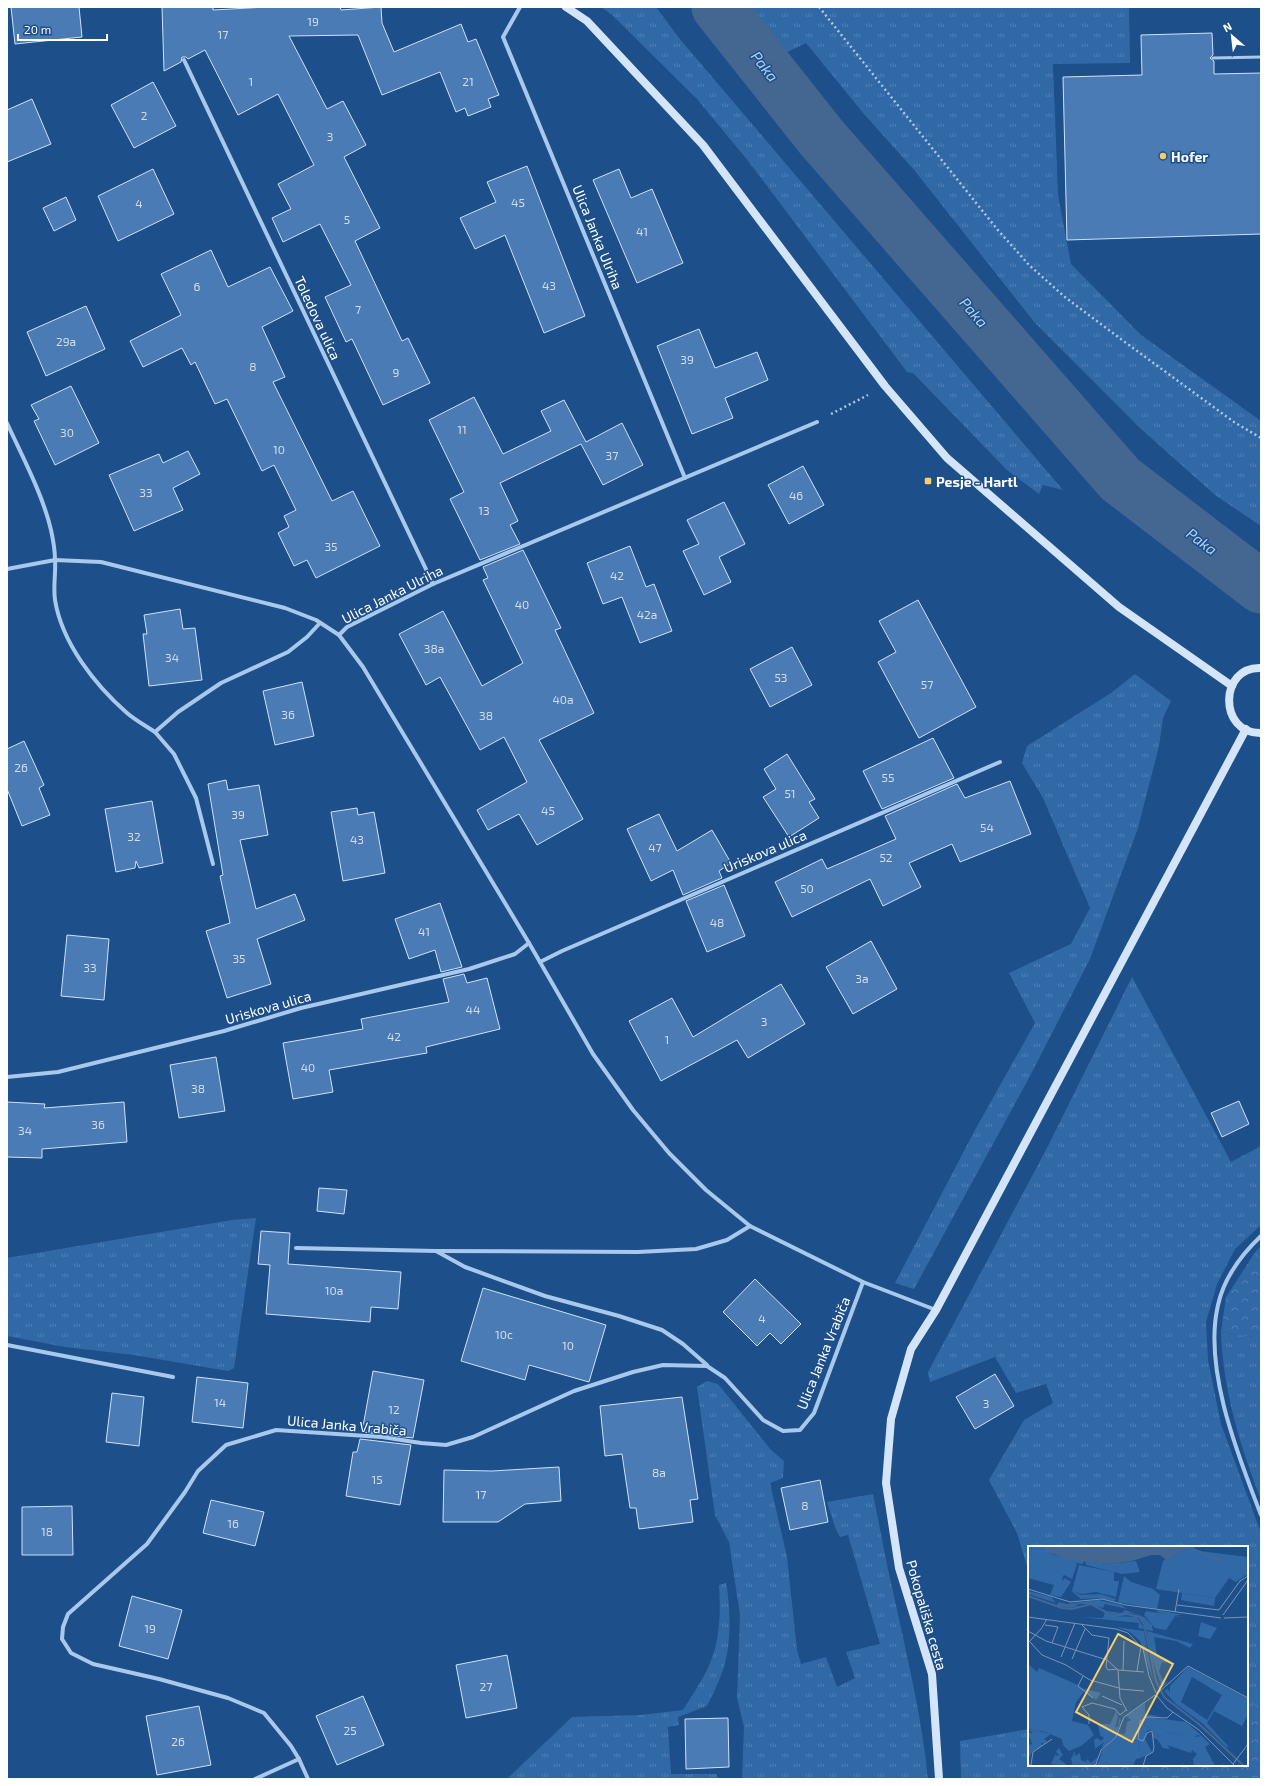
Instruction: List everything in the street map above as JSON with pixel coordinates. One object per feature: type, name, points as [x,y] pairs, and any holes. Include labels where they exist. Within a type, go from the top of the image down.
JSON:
[{"type":"street","name":"Ulica Janka Ulriha","points":[[520,7],[503,37],[685,478]]},
{"type":"street","points":[[566,7],[587,21],[703,145],[885,386],[947,458],[1119,607],[1232,686]]},
{"type":"street","name":"Toledova ulica","points":[[184,60],[433,584]]},
{"type":"street","name":"Ulica Janka Ulriha","points":[[7,569],[55,560],[101,562],[285,608],[320,623],[339,635],[347,627],[433,584],[817,422]]},
{"type":"street","points":[[7,423],[36,489],[51,529],[55,560],[55,600],[61,622],[71,644],[87,670],[108,694],[128,713],[155,732],[174,754],[196,798],[213,864]]},
{"type":"street","points":[[155,732],[178,712],[221,683],[288,652],[307,637],[320,623]]},
{"type":"street","points":[[339,635],[364,667],[529,943],[593,1054],[633,1110],[669,1153],[706,1190],[750,1226],[863,1282],[936,1310]]},
{"type":"street","points":[[1261,668],[1246,671],[1238,677],[1232,686],[1229,695],[1229,706],[1232,715],[1238,724],[1246,730],[1261,733]]},
{"type":"street","name":"Pokopališka cesta","points":[[939,1779],[932,1674],[899,1568],[886,1483],[891,1419],[912,1349],[936,1310],[1246,730]]},
{"type":"street","name":"Uriskova ulica","points":[[540,962],[562,951],[1000,762]]},
{"type":"street","name":"Uriskova ulica","points":[[7,1078],[58,1072],[224,1031],[301,1008],[469,969],[515,954],[529,943]]},
{"type":"street","points":[[296,1248],[436,1251],[638,1252],[696,1249],[727,1240],[750,1226]]},
{"type":"street","points":[[1261,1236],[1244,1252],[1229,1278],[1218,1304],[1214,1334],[1217,1366],[1226,1413],[1244,1470],[1261,1515]]},
{"type":"street","points":[[436,1251],[466,1267],[545,1296],[619,1316],[662,1330],[683,1344],[707,1366]]},
{"type":"street","name":"Ulica Janka Vrabiča","points":[[308,1779],[299,1759],[264,1713],[228,1698],[159,1678],[93,1664],[71,1654],[62,1639],[63,1627],[68,1614],[147,1544],[185,1492],[198,1471],[226,1445],[276,1430],[382,1437],[421,1443],[446,1444],[473,1437],[574,1391],[633,1372],[663,1365],[707,1366],[725,1378],[763,1420],[783,1432],[800,1430],[814,1413],[863,1282]]},
{"type":"street","points":[[7,1345],[173,1377]]},
{"type":"street","points":[[254,1779],[299,1759]]},
{"type":"lane","points":[[1213,58],[1261,57]]},
{"type":"path","points":[[819,7],[997,229],[1029,265],[1066,298],[1112,333],[1234,422],[1261,438]]},
{"type":"path","points":[[817,422],[885,386]]},
{"type":"green space","points":[[601,7],[656,7],[679,38],[1063,490],[1043,485],[1039,494],[1007,470],[913,373],[907,372],[749,162],[697,99],[612,15]]},
{"type":"green space","points":[[739,7],[1129,8],[1130,63],[1053,64],[1058,195],[1071,264],[1141,335],[1261,421],[1261,526],[1215,495],[1140,428],[1035,323],[915,171],[864,114],[806,43],[777,57]]},
{"type":"green space","points":[[1135,674],[1171,701],[1163,718],[1159,746],[1138,828],[1090,959],[1030,1076],[914,1289],[895,1283],[975,1130],[1035,1023],[1009,973],[1071,944],[1090,908],[1043,798],[1022,763],[1027,746],[1111,693]]},
{"type":"green space","points":[[1132,977],[1231,1162],[1261,1146],[1261,1225],[1235,1249],[1217,1284],[1206,1322],[1208,1360],[1221,1424],[1261,1533],[1261,1704],[1248,1708],[1248,1546],[1028,1546],[1028,1570],[1017,1533],[989,1480],[1024,1420],[1053,1403],[1046,1384],[1016,1393],[995,1357],[930,1382],[928,1372],[1048,1146]]},
{"type":"green space","points":[[256,1218],[234,1368],[228,1371],[134,1355],[65,1347],[7,1336],[7,1258],[232,1220]]},
{"type":"green space","points":[[1261,1246],[1261,1338],[1221,1332],[1226,1297],[1256,1251]]},
{"type":"green space","points":[[1221,1332],[1261,1338],[1261,1500],[1246,1459],[1234,1418],[1225,1375]]},
{"type":"green space","points":[[707,1381],[718,1384],[771,1450],[784,1461],[783,1478],[770,1483],[787,1557],[797,1650],[801,1664],[826,1657],[837,1687],[855,1678],[846,1652],[880,1644],[848,1535],[840,1537],[835,1527],[827,1502],[873,1494],[918,1710],[928,1779],[742,1779],[744,1727],[737,1698],[740,1615],[729,1542],[715,1515],[697,1387]]},
{"type":"green space","points":[[726,1583],[729,1609],[729,1637],[726,1661],[719,1681],[707,1706],[678,1717],[679,1725],[668,1727],[671,1774],[716,1774],[719,1779],[507,1779],[572,1717],[641,1715],[683,1710],[707,1670],[715,1650],[719,1628],[719,1585]]},
{"type":"green space","points":[[1261,1704],[1261,1779],[1057,1779],[1088,1766],[1248,1766],[1248,1708]]},
{"type":"green space","points":[[1028,1729],[1028,1766],[1088,1766],[1057,1779],[961,1779],[960,1741]]},
{"type":"building","points":[[11,7],[79,7],[82,37],[15,44]]},
{"type":"building","points":[[162,7],[213,7],[213,10],[267,7],[340,7],[341,10],[381,7],[382,23],[394,52],[461,24],[468,42],[476,39],[499,95],[488,99],[491,107],[468,116],[465,108],[456,112],[440,72],[382,95],[358,35],[289,36],[327,109],[343,101],[366,145],[344,157],[380,228],[355,241],[402,341],[408,338],[430,383],[383,405],[352,339],[346,342],[325,297],[351,285],[320,224],[283,242],[272,218],[291,209],[278,184],[314,165],[278,94],[238,115],[205,50],[188,59],[186,57],[182,57],[181,62],[164,71]]},
{"type":"building","name":"Hofer","points":[[1212,33],[1213,55],[1210,58],[1214,61],[1214,74],[1261,73],[1261,234],[1067,240],[1063,77],[1142,75],[1141,35]]},
{"type":"building","points":[[153,82],[176,126],[134,148],[111,105]]},
{"type":"building","points":[[32,99],[51,144],[7,162],[7,110]]},
{"type":"building","points":[[527,166],[585,316],[544,333],[505,235],[475,249],[460,218],[496,202],[487,182]]},
{"type":"building","points":[[153,169],[174,214],[118,241],[98,196]]},
{"type":"building","points":[[619,169],[631,198],[652,189],[683,263],[637,283],[593,180]]},
{"type":"building","points":[[66,197],[76,220],[54,231],[43,208]]},
{"type":"building","points":[[211,250],[228,287],[270,267],[293,311],[262,327],[285,377],[273,382],[332,501],[353,491],[380,546],[316,578],[307,560],[294,566],[278,533],[289,527],[284,516],[296,510],[274,465],[262,471],[227,399],[215,404],[195,362],[191,365],[182,348],[143,367],[130,341],[181,315],[161,274]]},
{"type":"building","points":[[86,306],[105,349],[46,376],[27,332]]},
{"type":"building","points":[[699,329],[715,368],[757,352],[768,380],[725,398],[733,418],[692,434],[657,346]]},
{"type":"building","points":[[71,386],[99,443],[55,465],[34,421],[39,419],[31,405]]},
{"type":"building","points":[[474,397],[503,454],[551,431],[541,411],[564,400],[586,442],[622,423],[643,465],[603,485],[581,444],[500,483],[518,521],[510,525],[520,544],[480,560],[450,499],[464,492],[429,420]]},
{"type":"building","points":[[188,451],[200,474],[173,488],[183,510],[134,531],[109,475],[159,454],[163,463]]},
{"type":"building","points":[[803,466],[824,505],[789,524],[768,485]]},
{"type":"building","points":[[724,502],[745,544],[719,557],[731,582],[704,595],[683,551],[699,544],[687,520]]},
{"type":"building","points":[[630,546],[646,587],[654,584],[672,631],[640,643],[622,597],[603,604],[587,563]]},
{"type":"building","points":[[523,550],[561,628],[555,630],[594,713],[539,740],[583,819],[537,845],[519,814],[488,830],[477,810],[527,782],[504,737],[480,750],[440,677],[426,685],[399,634],[443,611],[482,686],[523,663],[483,580],[488,578],[483,567]]},
{"type":"building","points":[[918,600],[976,707],[919,738],[878,662],[896,652],[879,621]]},
{"type":"building","points":[[180,609],[183,629],[195,628],[202,680],[149,686],[143,634],[147,634],[144,615]]},
{"type":"building","points":[[792,647],[812,685],[770,707],[750,669]]},
{"type":"building","points":[[302,682],[314,736],[275,745],[263,691]]},
{"type":"building","points":[[933,738],[954,778],[882,809],[863,771]]},
{"type":"building","points":[[24,741],[44,785],[39,788],[50,815],[22,826],[7,789],[7,749]]},
{"type":"building","points":[[787,754],[815,799],[809,802],[819,818],[789,837],[763,797],[776,789],[764,769]]},
{"type":"building","points":[[226,780],[228,790],[259,785],[268,835],[240,840],[256,909],[295,894],[305,920],[257,939],[271,984],[227,998],[206,931],[230,923],[220,876],[223,875],[208,784]]},
{"type":"building","points":[[1010,781],[1031,834],[960,862],[952,844],[909,863],[921,887],[883,906],[870,879],[792,917],[775,882],[822,859],[827,869],[896,839],[885,816],[957,784],[965,798]]},
{"type":"building","points":[[152,801],[163,863],[139,868],[136,861],[135,868],[116,872],[105,809]]},
{"type":"building","points":[[357,808],[358,815],[374,812],[385,873],[343,881],[331,812]]},
{"type":"building","points":[[659,814],[677,851],[712,830],[731,863],[719,871],[722,878],[683,895],[673,870],[651,881],[627,829]]},
{"type":"building","points":[[724,885],[745,936],[707,952],[686,901]]},
{"type":"building","points":[[440,903],[462,967],[441,972],[435,950],[409,959],[395,919]]},
{"type":"building","points":[[67,935],[109,939],[104,1000],[61,996]]},
{"type":"building","points":[[871,941],[897,989],[853,1014],[826,967]]},
{"type":"building","points":[[464,974],[467,983],[487,978],[500,1029],[426,1047],[427,1053],[329,1070],[333,1092],[293,1099],[283,1043],[363,1029],[361,1019],[449,1002],[443,979]]},
{"type":"building","points":[[781,984],[805,1024],[748,1058],[737,1040],[661,1081],[629,1021],[672,998],[693,1037]]},
{"type":"building","points":[[216,1057],[225,1111],[179,1118],[170,1065]]},
{"type":"building","points":[[1239,1101],[1249,1124],[1222,1137],[1211,1113]]},
{"type":"building","points":[[7,1102],[45,1104],[44,1108],[124,1102],[127,1142],[42,1149],[42,1158],[7,1157]]},
{"type":"building","points":[[319,1188],[347,1190],[344,1214],[317,1211]]},
{"type":"building","points":[[261,1231],[290,1233],[288,1264],[401,1272],[398,1309],[371,1307],[370,1322],[266,1314],[270,1265],[258,1264]]},
{"type":"building","points":[[755,1279],[801,1324],[781,1344],[770,1333],[757,1346],[723,1312]]},
{"type":"building","points":[[483,1288],[606,1325],[589,1382],[529,1365],[525,1380],[461,1361]]},
{"type":"building","points":[[373,1371],[424,1380],[413,1438],[362,1432]]},
{"type":"building","points":[[995,1374],[1014,1406],[975,1429],[956,1397]]},
{"type":"building","points":[[197,1377],[248,1383],[243,1428],[192,1422]]},
{"type":"building","points":[[112,1393],[144,1397],[139,1446],[106,1442]]},
{"type":"building","points":[[682,1397],[698,1499],[690,1500],[693,1522],[639,1529],[636,1508],[630,1508],[622,1454],[605,1456],[600,1406]]},
{"type":"building","points":[[360,1439],[411,1445],[400,1505],[346,1496],[353,1452],[357,1452]]},
{"type":"building","points":[[559,1467],[561,1501],[525,1504],[498,1522],[443,1522],[444,1470],[492,1471]]},
{"type":"building","points":[[820,1480],[828,1522],[790,1530],[781,1488]]},
{"type":"building","points":[[211,1500],[264,1512],[255,1546],[203,1533]]},
{"type":"building","points":[[72,1506],[73,1555],[22,1555],[22,1507]]},
{"type":"building","points":[[132,1596],[182,1610],[168,1659],[119,1646]]},
{"type":"building","points":[[507,1655],[517,1708],[466,1718],[456,1665]]},
{"type":"building","points":[[363,1696],[384,1745],[337,1765],[316,1716]]},
{"type":"building","points":[[199,1706],[211,1765],[157,1775],[146,1716]]},
{"type":"building","points":[[728,1718],[729,1767],[686,1769],[685,1719]]},
{"type":"waterway","name":"Paka","points":[[718,7],[821,137],[1120,479],[1261,587]]},
{"type":"place","name":"Hofer","points":[[1163,156]]},
{"type":"place","name":"Pesje - Hartl","points":[[928,481]]}]
